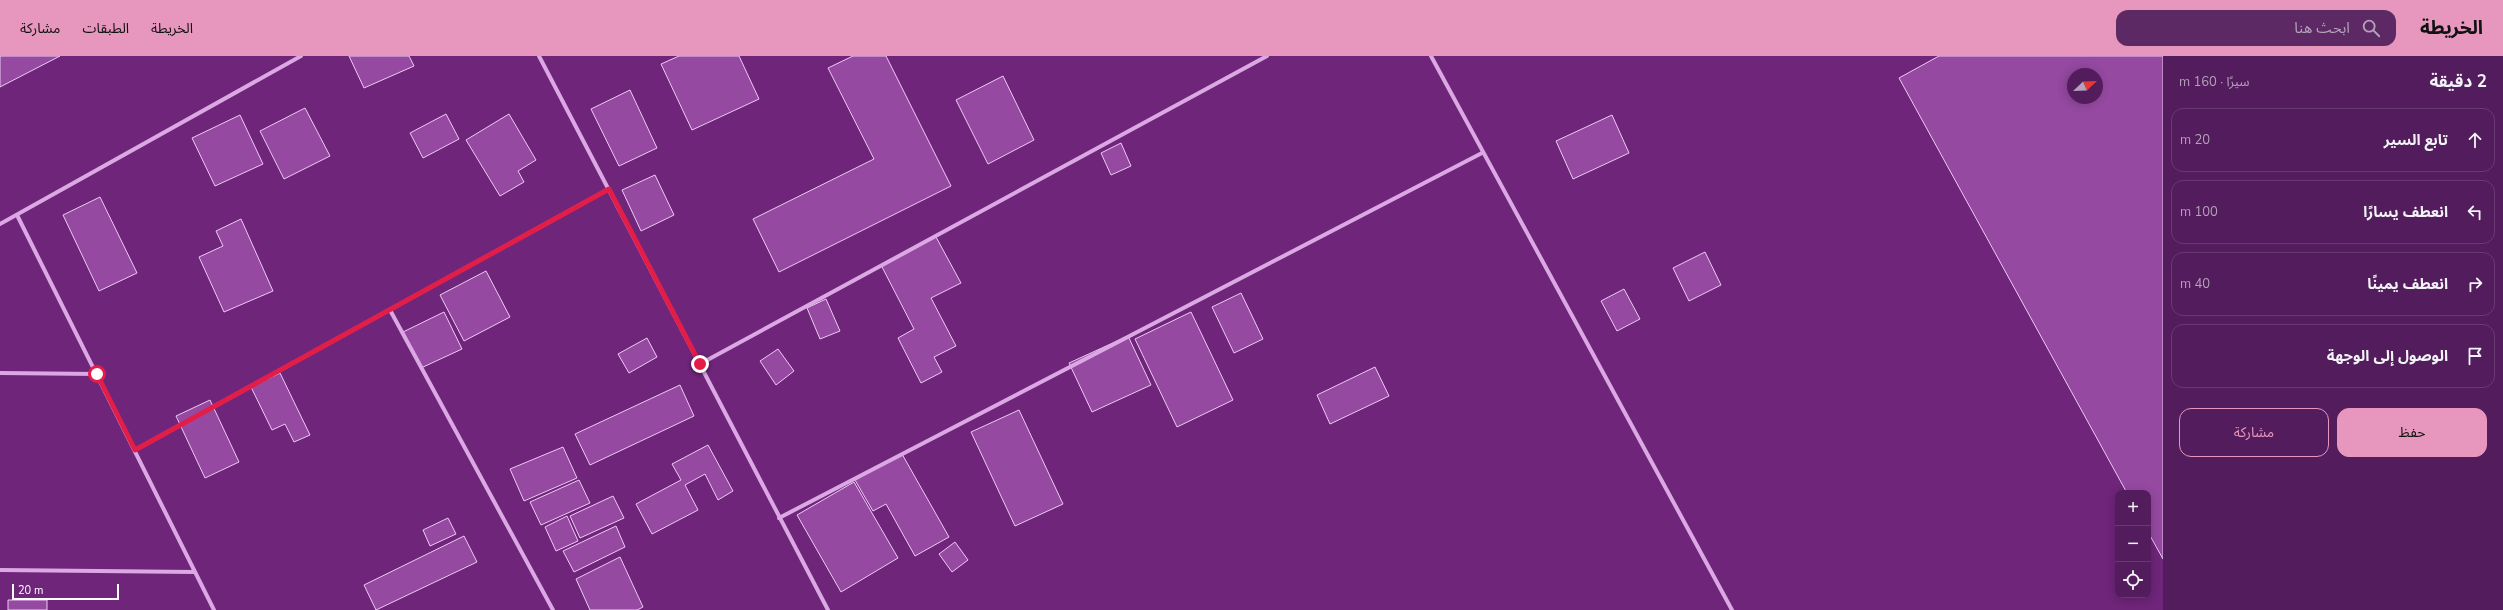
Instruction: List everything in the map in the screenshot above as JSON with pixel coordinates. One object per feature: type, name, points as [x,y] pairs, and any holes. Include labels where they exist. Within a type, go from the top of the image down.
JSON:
[{"type":"street","points":[[0,224],[301,56]]},
{"type":"street","points":[[539,56],[828,610]]},
{"type":"street","points":[[700,364],[1267,56]]},
{"type":"street","points":[[1431,56],[1482,153],[1732,610]]},
{"type":"street","points":[[779,518],[1482,153]]},
{"type":"street","points":[[135,450],[609,189]]},
{"type":"street","points":[[17,215],[214,610]]},
{"type":"street","points":[[390,310],[553,610]]},
{"type":"street","points":[[0,373],[97,374]]},
{"type":"street","points":[[0,570],[195,572]]},
{"type":"building","points":[[0,56],[60,56],[0,87]]},
{"type":"building","points":[[349,56],[409,56],[414,66],[364,88]]},
{"type":"building","points":[[679,56],[739,56],[759,99],[692,130],[661,64]]},
{"type":"building","points":[[853,56],[886,56],[951,186],[779,272],[753,219],[874,159],[828,68]]},
{"type":"building","points":[[1939,56],[2163,56],[2163,559],[2151,537],[2151,490],[2125,490],[1899,78]]},
{"type":"building","points":[[1003,76],[1034,140],[988,164],[956,100]]},
{"type":"building","points":[[630,90],[657,148],[619,166],[591,109]]},
{"type":"building","points":[[305,108],[330,156],[284,179],[260,131]]},
{"type":"building","points":[[446,114],[459,139],[423,158],[410,133]]},
{"type":"building","points":[[509,114],[536,160],[518,171],[524,182],[500,196],[466,140]]},
{"type":"building","points":[[240,115],[263,164],[215,186],[192,138]]},
{"type":"building","points":[[1612,115],[1629,153],[1573,179],[1556,141]]},
{"type":"building","points":[[1121,143],[1131,166],[1111,175],[1101,153]]},
{"type":"building","points":[[655,175],[674,215],[641,231],[622,190]]},
{"type":"building","points":[[100,197],[137,273],[99,291],[63,215]]},
{"type":"building","points":[[241,219],[273,291],[224,312],[199,257],[223,246],[216,231]]},
{"type":"building","points":[[936,237],[961,283],[931,298],[956,346],[934,357],[942,372],[921,383],[898,338],[914,329],[881,265]]},
{"type":"building","points":[[1705,252],[1721,285],[1689,301],[1673,268]]},
{"type":"building","points":[[486,271],[510,317],[464,341],[440,295]]},
{"type":"building","points":[[1624,289],[1640,319],[1617,331],[1601,301]]},
{"type":"building","points":[[1241,293],[1263,339],[1234,353],[1212,307]]},
{"type":"building","points":[[826,299],[840,331],[820,339],[807,308]]},
{"type":"building","points":[[444,312],[462,349],[421,368],[403,332]]},
{"type":"building","points":[[1191,312],[1233,400],[1177,427],[1135,339]]},
{"type":"building","points":[[1128,336],[1151,385],[1092,412],[1069,363]]},
{"type":"building","points":[[647,338],[657,357],[629,373],[618,354]]},
{"type":"building","points":[[778,349],[794,371],[776,385],[760,361]]},
{"type":"building","points":[[1375,367],[1389,396],[1330,424],[1317,395]]},
{"type":"building","points":[[280,373],[310,435],[294,442],[285,424],[272,430],[251,387]]},
{"type":"building","points":[[680,385],[694,416],[590,465],[575,434]]},
{"type":"building","points":[[210,400],[239,462],[205,478],[176,416]]},
{"type":"building","points":[[1019,410],[1063,504],[1015,526],[971,432]]},
{"type":"building","points":[[708,445],[733,491],[718,500],[705,474],[685,485],[698,510],[652,534],[636,504],[681,480],[672,464]]},
{"type":"building","points":[[563,447],[577,478],[524,501],[510,469]]},
{"type":"building","points":[[902,454],[949,537],[915,556],[886,504],[873,511],[855,480]]},
{"type":"building","points":[[579,480],[590,503],[541,525],[530,502]]},
{"type":"building","points":[[854,482],[898,558],[841,592],[797,515]]},
{"type":"building","points":[[613,496],[624,518],[580,538],[570,516]]},
{"type":"building","points":[[567,516],[578,541],[556,551],[545,527]]},
{"type":"building","points":[[448,518],[456,534],[430,546],[423,530]]},
{"type":"building","points":[[616,526],[625,547],[574,572],[563,551]]},
{"type":"building","points":[[464,536],[477,562],[376,610],[364,585]]},
{"type":"building","points":[[955,542],[968,560],[952,572],[939,554]]},
{"type":"building","points":[[620,557],[643,607],[637,610],[590,610],[576,579]]},
{"type":"building","points":[[8,600],[47,600],[47,610],[8,610]]},
{"type":"route","points":[[97,374],[135,450],[609,189],[700,364]]}]
